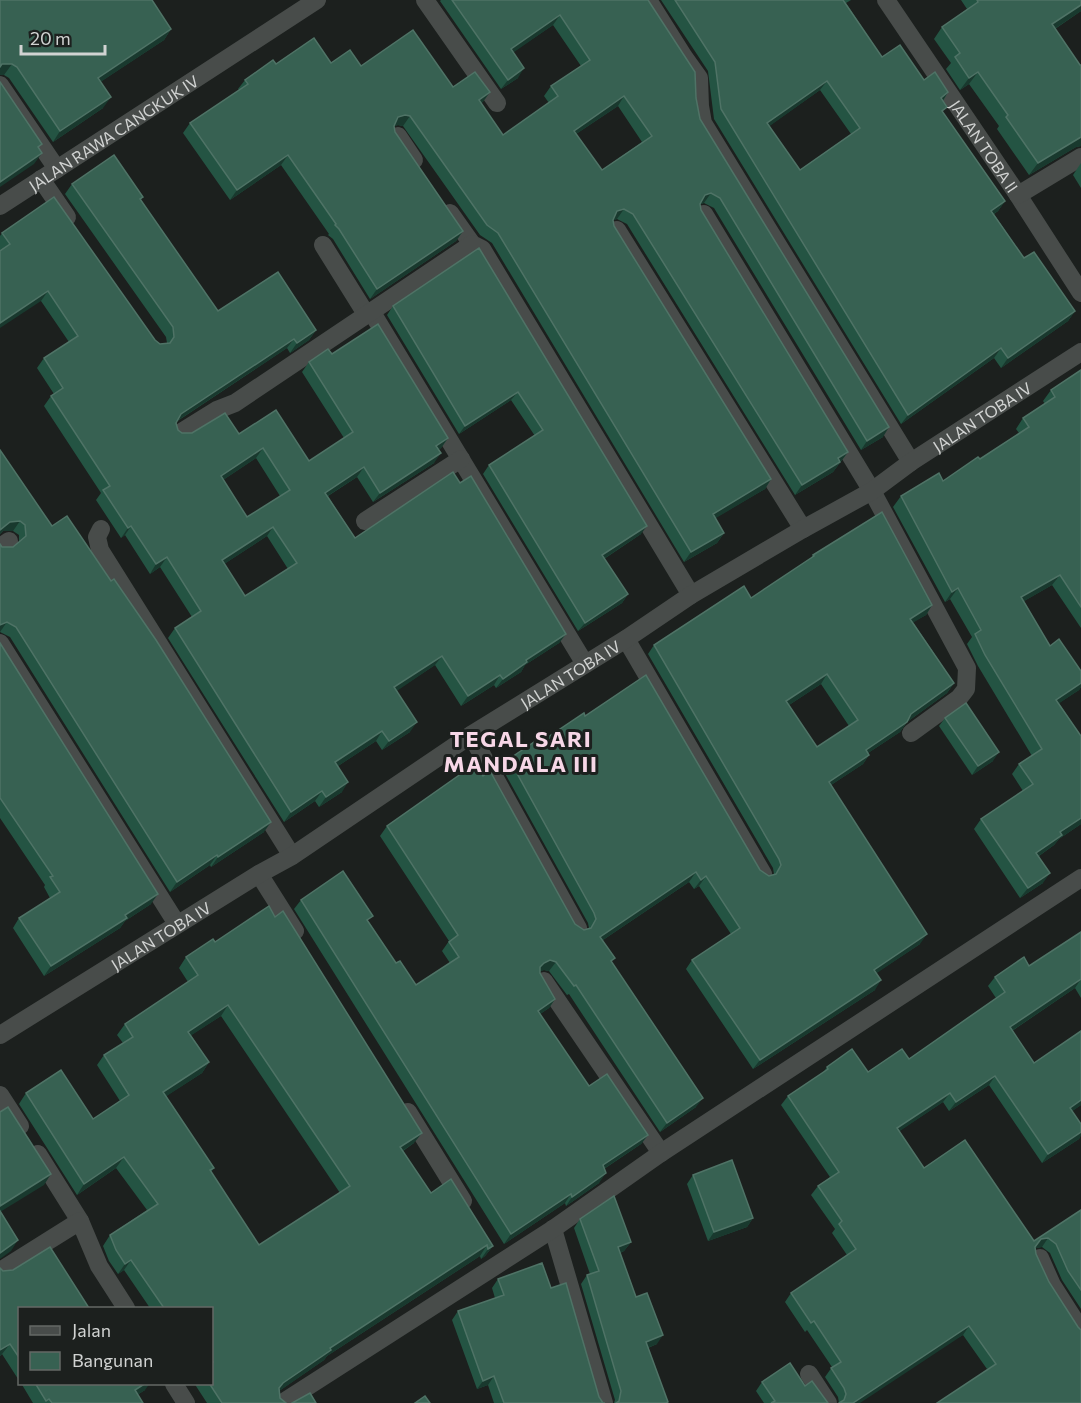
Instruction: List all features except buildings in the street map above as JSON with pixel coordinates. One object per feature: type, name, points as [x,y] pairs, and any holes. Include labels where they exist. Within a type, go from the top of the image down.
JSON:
[{"type":"street","name":"JALAN RAWA CANGKUK IV","points":[[0,206],[316,0]]},
{"type":"street","points":[[424,0],[497,103]]},
{"type":"street","points":[[648,0],[699,78],[703,123],[911,462]]},
{"type":"street","name":"JALAN TOBA II","points":[[886,0],[1018,195],[1081,293]]},
{"type":"street","points":[[0,85],[57,169]]},
{"type":"street","points":[[398,136],[425,175]]},
{"type":"street","points":[[1018,195],[1081,157]]},
{"type":"street","points":[[41,179],[78,233]]},
{"type":"street","points":[[438,195],[472,244],[482,249],[691,596]]},
{"type":"street","points":[[704,214],[872,491],[968,668],[966,689],[959,698],[911,733]]},
{"type":"street","points":[[617,230],[802,529]]},
{"type":"street","points":[[180,434],[217,410],[235,403],[472,244]]},
{"type":"street","points":[[323,245],[460,459],[585,664]]},
{"type":"street","name":"JALAN TOBA IV","points":[[0,1035],[177,924],[292,856],[471,735],[691,596],[802,529],[872,491],[911,462],[1081,352]]},
{"type":"street","points":[[365,521],[460,459]]},
{"type":"street","points":[[101,529],[96,537],[100,550],[292,856]]},
{"type":"street","points":[[626,639],[763,874]]},
{"type":"street","points":[[0,643],[177,924]]},
{"type":"street","points":[[471,735],[578,928]]},
{"type":"street","points":[[259,874],[303,944]]},
{"type":"street","points":[[282,1403],[554,1228],[661,1153],[1081,878]]},
{"type":"street","points":[[544,981],[661,1153]]},
{"type":"street","points":[[396,1093],[471,1212]]},
{"type":"street","points":[[0,1095],[80,1221],[99,1266],[125,1307]]},
{"type":"street","points":[[0,1271],[80,1221]]},
{"type":"street","points":[[554,1228],[604,1403]]},
{"type":"street","points":[[490,1242],[502,1262]]},
{"type":"street","points":[[1040,1258],[1052,1285],[1081,1330]]},
{"type":"street","points":[[809,1374],[828,1403]]},
{"type":"street","points":[[175,1385],[186,1403]]},
{"type":"district","name":"TEGAL SARI MANDALA III","points":[[521,750]]}]
